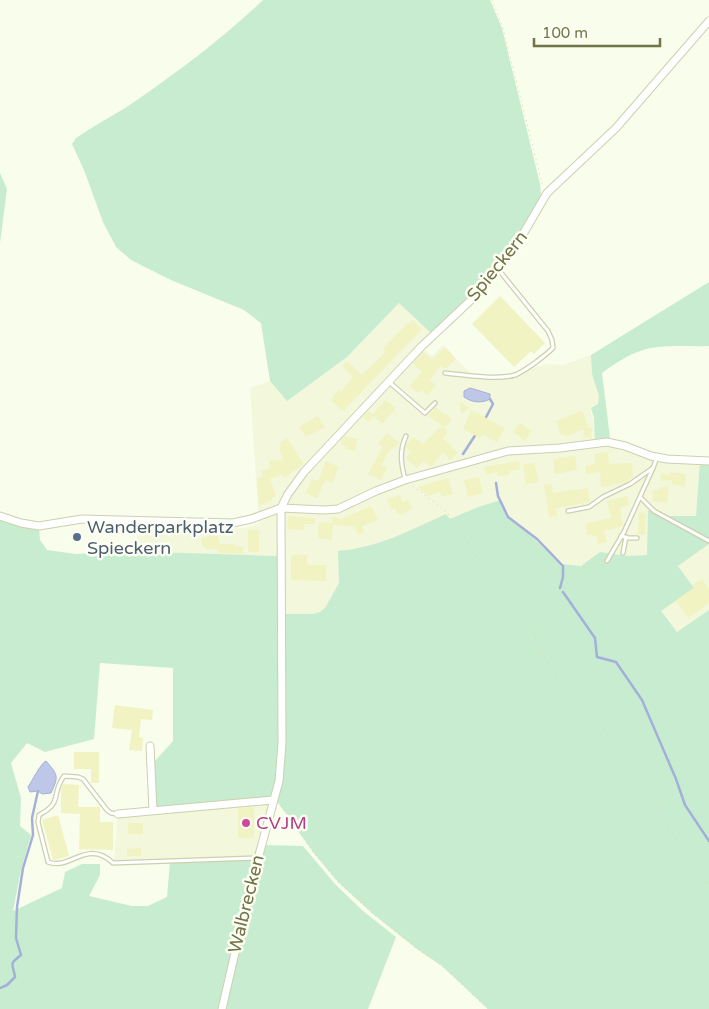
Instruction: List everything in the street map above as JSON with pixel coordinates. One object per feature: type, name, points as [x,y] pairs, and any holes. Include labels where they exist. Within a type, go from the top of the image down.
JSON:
[{"type":"street","name":"Spieckern","points":[[281,508],[288,494],[304,472],[433,335],[472,300],[528,229],[547,194],[616,128],[709,21]]},
{"type":"street","points":[[0,516],[39,526],[82,519],[225,524],[251,519],[281,508],[338,509],[407,479],[508,451],[560,448],[595,443],[618,444],[657,458],[680,461],[709,461]]},
{"type":"street","name":"Walbrecken","points":[[222,1009],[257,858],[280,777],[282,743],[281,508]]},
{"type":"street","points":[[150,746],[153,810]]},
{"type":"street","points":[[118,814],[273,800]]},
{"type":"lane","points":[[445,374],[504,377],[516,374],[545,357],[553,348],[548,332],[498,269]]},
{"type":"lane","points":[[388,382],[425,413],[435,403]]},
{"type":"lane","points":[[406,436],[401,451],[402,468],[407,479]]},
{"type":"lane","points":[[606,561],[624,537],[657,458]]},
{"type":"lane","points":[[568,511],[589,507],[603,497],[630,484],[653,468]]},
{"type":"lane","points":[[641,498],[659,514],[709,541]]},
{"type":"lane","points":[[624,537],[637,538]]},
{"type":"lane","points":[[623,553],[624,537]]},
{"type":"lane","points":[[118,814],[107,810],[83,779],[64,776],[51,809],[38,815],[48,862],[54,864],[62,863],[85,854],[98,854],[106,857],[113,863],[257,858]]},
{"type":"path","points":[[492,0],[503,28],[544,190],[547,194]]},
{"type":"path","points":[[407,479],[416,489],[447,512],[519,618],[532,636],[535,637],[563,689],[599,722],[655,800],[684,853],[709,883]]},
{"type":"path","points":[[535,637],[565,586],[571,580],[598,568],[606,561]]},
{"type":"path","points":[[273,800],[279,804],[313,852],[338,882],[417,949],[442,966],[488,1009]]},
{"type":"shaded area","points":[[263,0],[490,0],[502,28],[540,184],[541,195],[538,205],[526,226],[506,255],[471,294],[431,333],[399,303],[347,357],[287,401],[270,381],[261,323],[244,310],[171,280],[131,260],[116,247],[103,222],[84,170],[72,144],[76,138],[154,88],[218,40]]},
{"type":"shaded area","points":[[0,173],[7,189],[0,243]]},
{"type":"shaded area","points":[[709,282],[709,346],[667,346],[643,350],[632,354],[602,373],[610,438],[595,439],[594,418],[591,408],[598,404],[599,396],[592,374],[591,355]]},
{"type":"shaded area","points":[[400,302],[433,335],[421,347],[432,356],[443,345],[474,377],[503,379],[517,377],[528,369],[547,364],[564,365],[591,355],[592,374],[599,396],[598,404],[590,408],[596,428],[595,443],[607,442],[651,456],[700,461],[696,516],[668,516],[648,556],[626,556],[600,552],[581,566],[562,564],[508,515],[501,500],[357,550],[339,551],[339,583],[325,608],[320,612],[312,614],[279,614],[278,556],[136,552],[137,524],[243,528],[259,524],[250,388],[270,381],[287,401],[347,357]]},
{"type":"shaded area","points":[[700,461],[709,461],[709,544],[678,566],[694,588],[661,611],[677,632],[709,610],[709,1009],[488,1009],[442,966],[417,949],[372,913],[338,882],[313,852],[279,804],[273,800],[153,810],[150,771],[155,761],[173,741],[173,668],[100,663],[94,739],[45,752],[27,743],[11,763],[21,798],[20,826],[31,835],[21,870],[13,911],[62,888],[65,872],[82,864],[100,864],[100,875],[89,896],[132,906],[148,906],[167,897],[170,861],[257,858],[264,845],[303,846],[335,884],[363,911],[396,937],[368,1009],[0,1009],[0,519],[39,528],[40,540],[47,550],[76,554],[121,551],[278,556],[279,614],[312,614],[320,612],[325,608],[339,583],[338,551],[380,542],[446,514],[450,519],[501,500],[508,515],[562,564],[581,566],[600,552],[626,556],[647,555],[648,510],[668,516],[696,516]]},
{"type":"shaded area","points":[[709,544],[709,610],[677,633],[661,611],[694,588],[678,566]]},
{"type":"shaded area","points":[[273,800],[257,858],[114,862],[118,814]]},
{"type":"water","points":[[470,388],[490,394],[490,399],[480,402],[467,399],[464,397],[464,391]]},
{"type":"water","points":[[46,761],[56,776],[51,793],[30,792],[28,787]]},
{"type":"building","points":[[500,296],[545,343],[534,354],[531,351],[514,367],[472,324]]},
{"type":"building","points":[[413,320],[422,329],[343,411],[331,400],[339,390],[341,392],[353,377],[343,366],[347,361],[362,375],[386,352],[383,349]]},
{"type":"building","points":[[445,347],[456,359],[445,369],[441,365],[429,380],[436,385],[427,395],[422,390],[418,393],[410,386],[422,372],[413,363],[423,352],[432,360]]},
{"type":"building","points":[[385,400],[396,408],[382,424],[372,415]]},
{"type":"building","points":[[460,402],[470,408],[461,414]]},
{"type":"building","points":[[436,407],[445,415],[447,414],[452,421],[444,427],[428,416]]},
{"type":"building","points":[[471,410],[505,428],[497,442],[483,434],[480,438],[463,429]]},
{"type":"building","points":[[368,411],[374,416],[369,422],[363,417]]},
{"type":"building","points":[[582,411],[588,427],[586,427],[592,428],[591,438],[583,437],[584,429],[568,436],[561,435],[556,421]]},
{"type":"building","points":[[318,416],[325,427],[306,437],[299,427]]},
{"type":"building","points":[[520,423],[532,431],[525,441],[513,432]]},
{"type":"building","points":[[442,426],[448,432],[443,438],[458,453],[450,460],[443,452],[431,467],[423,461],[417,468],[406,458],[411,452],[406,446],[413,437],[423,444]]},
{"type":"building","points":[[387,433],[399,443],[392,450],[390,449],[381,465],[387,468],[381,480],[368,474],[383,446],[378,444]]},
{"type":"building","points":[[345,436],[357,439],[355,451],[341,445],[342,439]]},
{"type":"building","points":[[287,438],[304,464],[284,478],[282,474],[270,479],[276,496],[259,506],[257,478],[263,476],[261,471],[270,468],[269,461],[283,460],[279,447],[280,443]]},
{"type":"building","points":[[608,452],[609,464],[632,463],[633,478],[629,478],[624,483],[601,487],[600,472],[586,474],[585,466],[595,464],[594,454]]},
{"type":"building","points":[[575,456],[577,470],[555,474],[553,459]]},
{"type":"building","points":[[326,461],[339,467],[332,483],[325,480],[317,498],[306,493],[312,479],[318,481]]},
{"type":"building","points":[[519,461],[520,469],[509,471],[509,475],[497,476],[497,472],[486,475],[484,467]]},
{"type":"building","points":[[534,463],[539,482],[526,484],[523,464]]},
{"type":"building","points":[[670,472],[686,474],[685,486],[672,484],[672,480],[660,481],[661,473],[670,475]]},
{"type":"building","points":[[479,477],[483,493],[468,497],[464,480]]},
{"type":"building","points":[[448,478],[453,494],[442,497],[440,492],[428,496],[418,487]]},
{"type":"building","points":[[552,484],[553,493],[588,488],[590,502],[556,508],[557,516],[549,517],[544,485]]},
{"type":"building","points":[[669,486],[667,503],[652,501],[653,490]]},
{"type":"building","points":[[400,495],[402,502],[409,500],[412,509],[400,515],[395,508],[391,510],[387,499]]},
{"type":"building","points":[[627,496],[629,505],[620,508],[623,526],[604,531],[607,542],[598,544],[596,535],[587,535],[585,524],[611,518],[607,501]]},
{"type":"building","points":[[371,506],[378,520],[362,526],[364,532],[358,535],[355,527],[333,525],[332,540],[318,538],[319,522],[332,523],[332,517],[341,519]]},
{"type":"building","points":[[639,512],[646,513],[645,535],[638,535]]},
{"type":"building","points":[[288,516],[315,518],[315,524],[304,524],[304,530],[287,529]]},
{"type":"building","points":[[248,530],[259,530],[259,552],[248,552]]},
{"type":"building","points":[[217,534],[220,544],[235,544],[234,546],[243,547],[243,554],[218,553],[218,549],[206,549],[205,546],[203,547],[201,539]]},
{"type":"building","points":[[291,555],[307,555],[307,565],[326,565],[326,581],[291,580]]},
{"type":"building","points":[[702,579],[709,589],[709,603],[688,618],[676,601],[694,588],[692,585]]},
{"type":"building","points":[[115,705],[153,710],[152,720],[141,719],[139,737],[143,738],[142,751],[129,750],[132,730],[112,728]]},
{"type":"building","points":[[74,752],[99,752],[99,783],[91,783],[91,769],[74,769]]},
{"type":"building","points":[[63,784],[79,785],[78,807],[100,807],[100,822],[113,822],[113,850],[79,849],[80,814],[61,813],[61,790]]},
{"type":"building","name":"CVJM","points":[[254,807],[254,838],[238,838],[238,808]]},
{"type":"building","points":[[58,815],[69,856],[55,860],[53,859],[42,820]]},
{"type":"building","points":[[128,823],[143,823],[143,834],[128,834]]},
{"type":"building","points":[[141,848],[141,856],[127,856],[127,849]]},
{"type":"waterway","points":[[484,421],[493,404],[490,399]]},
{"type":"waterway","points":[[463,454],[476,434]]},
{"type":"waterway","points":[[496,483],[498,496],[508,517],[537,539],[563,566],[560,588]]},
{"type":"waterway","points":[[563,592],[595,638],[597,657],[616,662],[642,700],[676,779],[685,805],[709,841]]},
{"type":"waterway","points":[[0,988],[7,985],[15,977],[13,963],[21,955],[16,938],[17,907],[23,868],[33,835],[32,818],[38,791]]},
{"type":"place","name":"Wanderparkplatz Spieckern","points":[[77,537]]},
{"type":"place","name":"CVJM","points":[[246,823]]}]
